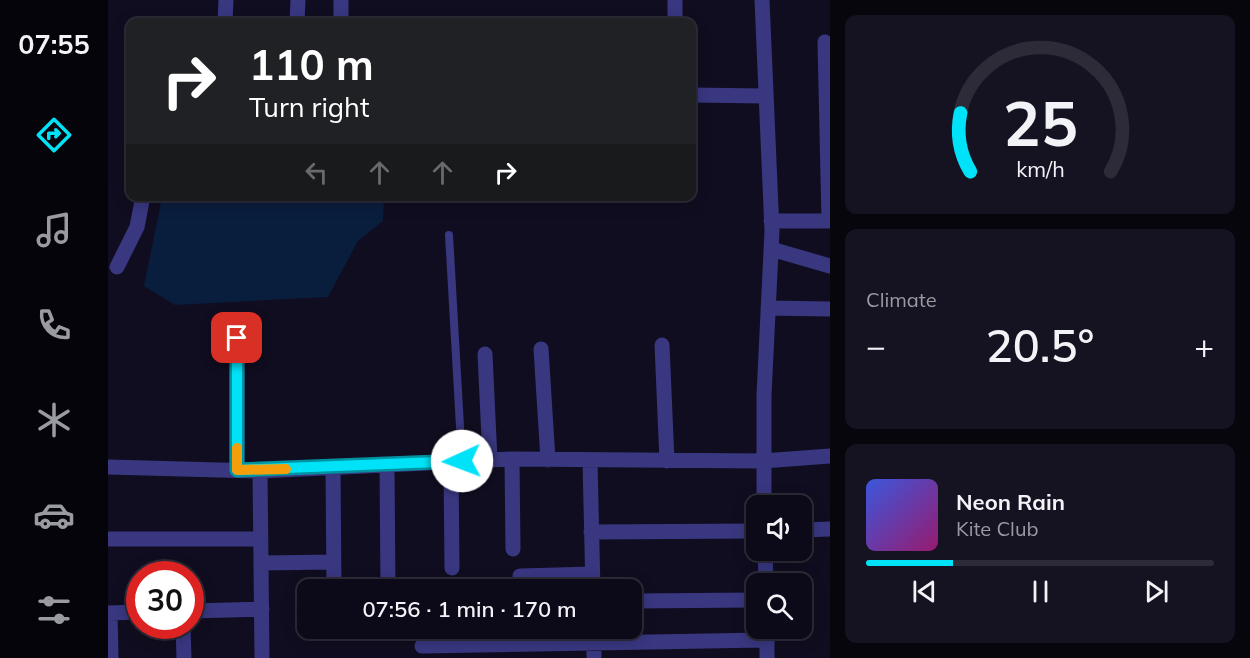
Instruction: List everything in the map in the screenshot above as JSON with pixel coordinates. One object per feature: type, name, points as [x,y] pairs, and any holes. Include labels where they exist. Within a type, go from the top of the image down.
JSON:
[{"type":"street","points":[[225,18],[226,0]]},
{"type":"street","points":[[297,18],[298,0]]},
{"type":"street","points":[[341,0],[341,18]]},
{"type":"street","points":[[675,0],[675,18]]},
{"type":"street","points":[[762,0],[771,221],[764,495]]},
{"type":"street","points":[[771,221],[829,221],[828,83],[825,42]]},
{"type":"street","points":[[696,95],[765,96]]},
{"type":"street","points":[[117,267],[137,227],[142,201]]},
{"type":"street","points":[[771,249],[830,266]]},
{"type":"street","points":[[768,308],[830,309]]},
{"type":"street","points":[[237,338],[237,470]]},
{"type":"street","points":[[662,345],[667,461]]},
{"type":"street","points":[[541,349],[548,460]]},
{"type":"street","points":[[485,354],[490,460]]},
{"type":"street","points":[[108,467],[260,471],[512,459],[763,461],[830,456]]},
{"type":"street","points":[[512,459],[513,549]]},
{"type":"street","points":[[590,461],[592,579]]},
{"type":"street","points":[[452,568],[457,462]]},
{"type":"street","points":[[387,465],[388,579]]},
{"type":"street","points":[[333,467],[334,579]]},
{"type":"street","points":[[260,471],[262,658]]},
{"type":"street","points":[[812,530],[830,529]]},
{"type":"street","points":[[591,532],[746,531]]},
{"type":"street","points":[[108,539],[261,539]]},
{"type":"street","points":[[261,563],[333,562]]},
{"type":"street","points":[[520,576],[592,574]]},
{"type":"street","points":[[642,601],[746,600]]},
{"type":"street","points":[[204,611],[262,609]]},
{"type":"street","points":[[111,658],[109,613],[126,612]]},
{"type":"street","points":[[422,646],[594,643],[746,635]]},
{"type":"street","points":[[183,639],[184,658]]},
{"type":"street","points":[[767,639],[767,658]]},
{"type":"lane","points":[[449,236],[457,462]]},
{"type":"water","points":[[161,201],[384,201],[383,221],[358,241],[328,297],[175,305],[144,286]]},
{"type":"slow traffic","points":[[237,448],[237,470],[286,469]]},
{"type":"route","points":[[237,338],[237,470],[260,471],[462,461]]}]
